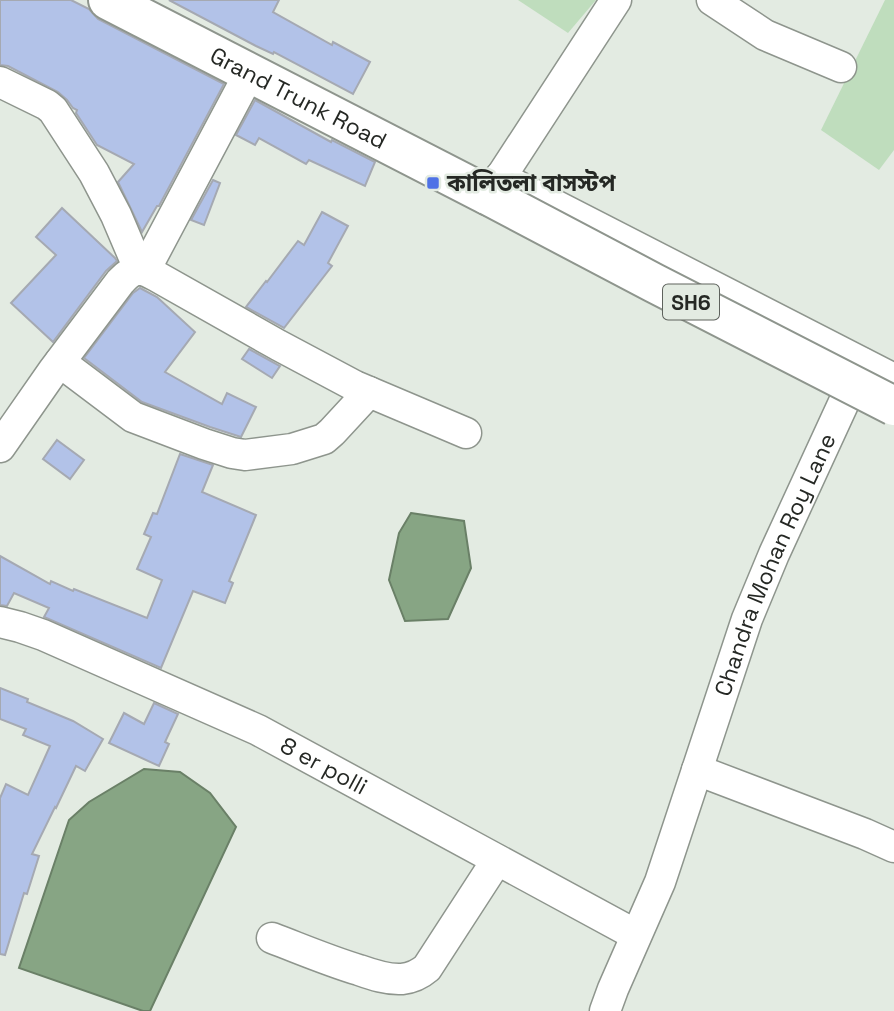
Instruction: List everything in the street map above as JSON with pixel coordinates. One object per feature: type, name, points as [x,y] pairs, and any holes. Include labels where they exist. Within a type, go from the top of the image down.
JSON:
[{"type":"main road","name":"Grand Trunk Road","points":[[108,0],[249,74],[495,186]]},
{"type":"main road","name":"SH6","points":[[495,186],[665,289],[894,406]]},
{"type":"street","points":[[616,0],[495,186],[894,379]]},
{"type":"street","points":[[712,0],[765,34],[841,67]]},
{"type":"street","points":[[2,438],[120,282],[129,273],[142,270],[249,74]]},
{"type":"street","points":[[0,82],[53,110],[94,173],[142,270],[369,392],[466,433]]},
{"type":"street","points":[[60,362],[134,417],[204,444],[245,455],[292,449],[324,439],[369,392]]},
{"type":"street","name":"Chandra Mohan Roy Lane","points":[[605,1011],[612,989],[660,882],[747,619],[862,363]]},
{"type":"street","name":"8 er polli","points":[[0,622],[43,635],[258,730],[636,935]]},
{"type":"street","points":[[697,770],[894,847]]},
{"type":"street","points":[[272,937],[333,962],[382,977],[413,977],[427,968],[497,860]]},
{"type":"shaded area","points":[[518,0],[596,0],[568,33]]},
{"type":"shaded area","points":[[885,0],[894,0],[894,150],[879,170],[821,130]]},
{"type":"shaded area","points":[[411,513],[464,521],[471,568],[448,619],[405,621],[389,580],[399,533]]},
{"type":"shaded area","points":[[144,769],[180,772],[210,793],[236,827],[150,1011],[143,1011],[19,968],[69,820],[89,802]]},
{"type":"building","points":[[0,0],[71,0],[89,9],[98,19],[224,84],[159,206],[142,232],[118,182],[134,164],[97,145],[76,113],[77,110],[58,92],[8,66],[0,65]]},
{"type":"building","points":[[169,0],[279,0],[273,12],[332,45],[333,42],[370,62],[353,94]]},
{"type":"building","points":[[255,100],[331,142],[332,140],[375,162],[365,186],[309,160],[306,164],[259,138],[255,145],[236,135]]},
{"type":"building","points":[[213,180],[220,183],[204,225],[191,220]]},
{"type":"building","points":[[62,208],[117,261],[106,271],[53,342],[11,303],[56,255],[36,237]]},
{"type":"building","points":[[322,212],[348,226],[328,263],[332,266],[284,328],[246,307],[298,241],[304,245]]},
{"type":"building","points":[[140,288],[157,297],[195,332],[165,372],[222,404],[227,393],[256,407],[241,437],[142,402],[84,358],[133,293]]},
{"type":"building","points":[[249,349],[280,366],[272,378],[242,359]]},
{"type":"building","points":[[57,440],[84,460],[70,479],[43,459]]},
{"type":"building","points":[[180,454],[213,465],[202,492],[256,515],[229,581],[233,583],[225,603],[193,591],[161,668],[44,617],[49,608],[14,593],[7,606],[0,605],[0,556],[50,584],[51,581],[73,591],[74,589],[147,618],[162,580],[137,569],[151,537],[144,534],[153,513],[157,514]]},
{"type":"building","points":[[0,688],[73,721],[103,739],[85,771],[76,766],[32,854],[39,856],[27,894],[24,893],[5,955],[0,954],[0,798],[6,784],[28,795],[50,746],[23,735],[26,729],[0,719]]},
{"type":"building","points":[[154,703],[178,714],[165,742],[169,744],[159,766],[109,743],[124,713],[144,724]]},
{"type":"place","name":"কালিতলা বাসস্টপ","points":[[433,183]]}]
